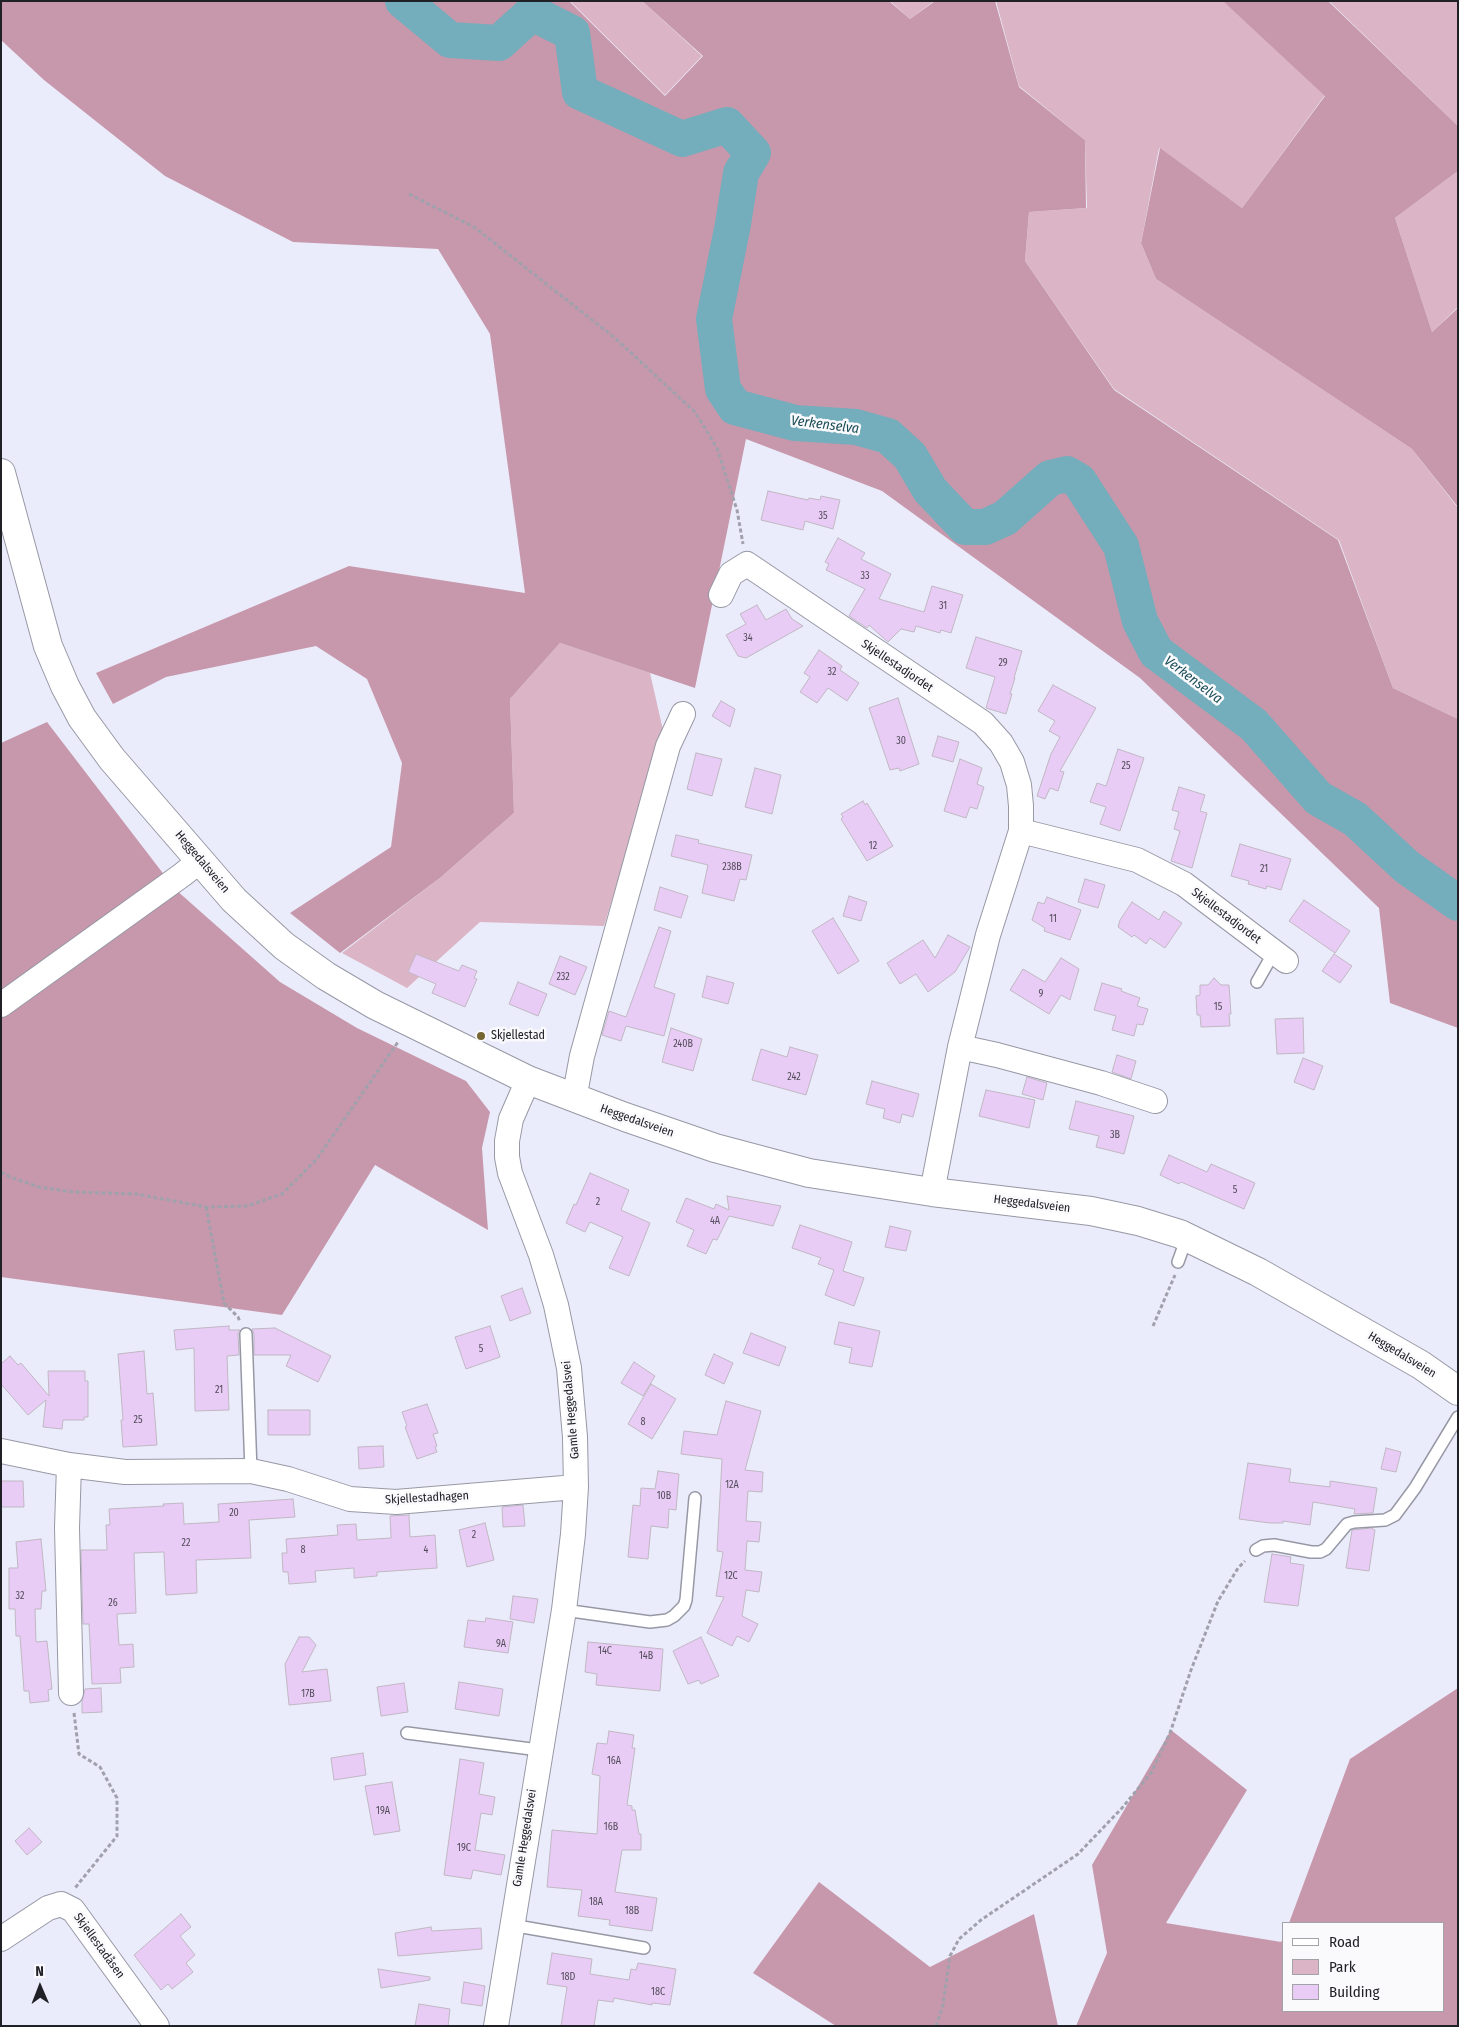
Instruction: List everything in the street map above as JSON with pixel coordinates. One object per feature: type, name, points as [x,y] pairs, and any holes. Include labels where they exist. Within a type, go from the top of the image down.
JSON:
[{"type":"main road","name":"Heggedalsveien","points":[[1,473],[48,646],[78,710],[112,759],[234,900],[284,946],[326,976],[375,1005],[528,1080],[574,1099],[715,1148],[799,1170],[932,1192],[1091,1211],[1138,1221],[1187,1237],[1258,1272],[1421,1365],[1458,1391]]},
{"type":"street","points":[[721,595],[731,574],[747,564]]},
{"type":"street","name":"Skjellestadjordet","points":[[747,564],[983,723],[1001,743],[1012,762],[1019,785],[1021,831],[988,935],[960,1048],[932,1192]]},
{"type":"street","points":[[574,1099],[582,1056],[668,746],[684,714]]},
{"type":"street","name":"Skjellestadjordet","points":[[1021,831],[1137,860],[1184,884],[1280,957]]},
{"type":"street","points":[[1,1005],[182,875],[200,860]]},
{"type":"street","points":[[960,1048],[997,1055],[1101,1083],[1154,1101]]},
{"type":"street","name":"Gamle Heggedalsvei","points":[[496,2026],[539,1750],[564,1610],[573,1534],[576,1487],[575,1437],[569,1368],[556,1305],[541,1255],[510,1173],[507,1157],[506,1141],[511,1119],[528,1080]]},
{"type":"street","name":"Skjellestadhagen","points":[[1,1451],[69,1465],[125,1472],[251,1471],[288,1479],[350,1499],[396,1502],[576,1487]]},
{"type":"street","points":[[69,1465],[67,1528],[71,1693]]},
{"type":"street","name":"Skjellestadåsen","points":[[1,1939],[48,1908],[62,1904],[73,1910],[157,2026]]},
{"type":"lane","points":[[1257,982],[1280,957]]},
{"type":"lane","points":[[1178,1262],[1187,1237]]},
{"type":"lane","points":[[246,1334],[251,1471]]},
{"type":"lane","points":[[1256,1550],[1263,1546],[1274,1545],[1320,1552],[1326,1549],[1347,1524],[1385,1520],[1395,1515],[1415,1488],[1458,1417]]},
{"type":"lane","points":[[564,1610],[650,1622],[667,1620],[674,1616],[684,1606],[686,1600],[695,1498]]},
{"type":"lane","points":[[407,1733],[539,1750]]},
{"type":"lane","points":[[512,1925],[644,1948]]},
{"type":"path","points":[[409,194],[474,227],[614,338],[695,412],[717,448],[737,510],[747,564]]},
{"type":"path","points":[[1,1172],[39,1187],[73,1192],[136,1194],[206,1208],[246,1206],[282,1194],[316,1160],[396,1044]]},
{"type":"path","points":[[206,1208],[224,1302],[238,1317],[246,1334]]},
{"type":"path","points":[[1153,1326],[1173,1283],[1178,1262]]},
{"type":"path","points":[[936,2026],[943,2006],[950,1956],[959,1939],[981,1920],[1078,1854],[1122,1808],[1151,1773],[1170,1733],[1191,1670],[1218,1601],[1238,1568],[1256,1550]]},
{"type":"path","points":[[62,1904],[117,1836],[117,1798],[100,1767],[79,1754],[71,1693]]},
{"type":"green space","points":[[570,1],[642,1],[702,56],[665,95]]},
{"type":"green space","points":[[890,1],[934,1],[910,19]]},
{"type":"green space","points":[[996,1],[1224,1],[1325,95],[1242,208],[1159,148],[1141,243],[1156,279],[1412,449],[1458,508],[1458,719],[1393,688],[1339,540],[1114,389],[1025,261],[1029,212],[1087,208],[1085,140],[1019,86]]},
{"type":"green space","points":[[1329,1],[1458,1],[1458,126]]},
{"type":"green space","points":[[1458,171],[1458,307],[1432,332],[1395,218]]},
{"type":"green space","points":[[560,643],[650,673],[663,730],[604,926],[480,922],[407,988],[342,953],[440,878],[514,813],[510,699]]},
{"type":"shaded area","points":[[1,1],[569,1],[665,96],[703,56],[642,1],[889,1],[910,19],[935,1],[995,1],[1019,87],[1085,140],[1086,208],[1029,212],[1025,261],[1114,390],[1338,540],[1393,688],[1458,719],[1458,1028],[1390,1003],[1379,908],[1140,678],[882,491],[746,439],[695,688],[560,643],[510,699],[514,813],[440,878],[340,953],[290,913],[391,847],[402,763],[367,679],[316,646],[166,677],[113,704],[96,673],[349,566],[525,593],[490,334],[438,249],[293,242],[165,176],[44,80],[1,40]]},
{"type":"shaded area","points":[[1328,1],[1458,126],[1458,171],[1395,218],[1432,332],[1458,308],[1458,507],[1412,449],[1156,279],[1141,243],[1160,148],[1242,208],[1325,96],[1224,2]]},
{"type":"shaded area","points":[[47,722],[175,889],[280,982],[357,1028],[466,1081],[490,1112],[482,1148],[488,1230],[375,1165],[282,1315],[1,1277],[1,743]]},
{"type":"shaded area","points":[[1458,1688],[1458,2026],[1076,2026],[1107,1953],[1092,1865],[1171,1730],[1247,1790],[1166,1923],[1281,1942],[1282,1940],[1282,2012],[1444,2012],[1444,1922],[1289,1922],[1350,1759]]},
{"type":"shaded area","points":[[819,1882],[930,1967],[1034,1914],[1058,2026],[836,2026],[753,1973]]},
{"type":"building","points":[[768,491],[808,500],[809,498],[820,500],[821,496],[840,500],[833,529],[805,521],[803,530],[761,520]]},
{"type":"building","points":[[838,538],[865,553],[861,559],[891,574],[879,599],[924,612],[932,586],[963,595],[951,633],[941,630],[940,633],[916,626],[914,632],[901,629],[888,642],[869,625],[867,628],[849,616],[865,589],[826,570],[829,564],[825,562]]},
{"type":"building","points":[[757,605],[766,620],[786,609],[792,619],[803,626],[746,658],[738,656],[726,635],[746,624],[740,614]]},
{"type":"building","points":[[976,637],[1022,651],[1006,714],[986,708],[995,677],[966,668]]},
{"type":"building","points":[[819,650],[842,666],[840,670],[859,683],[847,701],[828,688],[817,703],[800,692],[810,677],[804,673]]},
{"type":"building","points":[[1053,685],[1096,708],[1060,771],[1064,772],[1058,791],[1050,788],[1045,799],[1037,796],[1051,754],[1060,737],[1049,731],[1055,721],[1038,711]]},
{"type":"building","points":[[898,698],[919,764],[900,771],[899,768],[890,770],[869,708]]},
{"type":"building","points":[[721,701],[735,709],[730,727],[712,716]]},
{"type":"building","points":[[938,736],[959,742],[953,762],[932,756]]},
{"type":"building","points":[[1118,749],[1144,758],[1120,831],[1100,824],[1106,807],[1090,802],[1097,783],[1106,786]]},
{"type":"building","points":[[696,753],[722,759],[712,796],[687,789]]},
{"type":"building","points":[[960,759],[982,768],[977,784],[984,787],[977,809],[970,807],[966,818],[944,811]]},
{"type":"building","points":[[755,768],[781,775],[772,814],[745,807]]},
{"type":"building","points":[[1179,787],[1205,795],[1200,811],[1207,813],[1192,868],[1171,861],[1180,831],[1174,829],[1179,812],[1172,810]]},
{"type":"building","points":[[863,801],[865,805],[867,803],[893,846],[867,861],[841,819],[843,817],[841,814]]},
{"type":"building","points":[[676,835],[699,840],[698,843],[752,855],[746,880],[740,879],[734,901],[702,893],[708,865],[671,856]]},
{"type":"building","points":[[1240,844],[1291,859],[1281,890],[1267,886],[1266,889],[1248,884],[1249,881],[1231,876]]},
{"type":"building","points":[[1085,879],[1105,885],[1098,908],[1078,902]]},
{"type":"building","points":[[660,887],[688,896],[681,918],[654,910]]},
{"type":"building","points":[[849,896],[867,902],[861,921],[843,916]]},
{"type":"building","points":[[1047,897],[1081,910],[1070,940],[1044,931],[1045,928],[1032,920],[1038,902],[1044,904]]},
{"type":"building","points":[[1304,900],[1350,931],[1335,953],[1289,921]]},
{"type":"building","points":[[1132,902],[1159,920],[1164,911],[1182,923],[1165,948],[1150,938],[1146,944],[1118,927],[1120,920]]},
{"type":"building","points":[[833,918],[859,961],[838,974],[812,931]]},
{"type":"building","points":[[659,927],[671,931],[654,987],[675,994],[664,1036],[626,1026],[621,1041],[602,1035],[609,1011],[626,1017]]},
{"type":"building","points":[[948,935],[970,947],[955,972],[928,992],[916,974],[900,984],[887,963],[923,940],[935,958]]},
{"type":"building","points":[[416,954],[459,971],[462,965],[477,971],[474,978],[477,979],[465,1007],[432,993],[436,984],[408,972]]},
{"type":"building","points":[[1334,954],[1352,966],[1340,983],[1322,971]]},
{"type":"building","points":[[560,956],[587,967],[575,995],[549,984]]},
{"type":"building","points":[[1061,958],[1079,969],[1070,1000],[1061,995],[1049,1014],[1010,990],[1023,969],[1045,982]]},
{"type":"building","points":[[707,976],[734,983],[728,1004],[702,997]]},
{"type":"building","points":[[1214,978],[1221,985],[1229,985],[1230,1026],[1201,1027],[1200,1015],[1197,1015],[1196,996],[1200,995],[1200,985],[1208,985]]},
{"type":"building","points":[[518,982],[547,994],[538,1016],[509,1004]]},
{"type":"building","points":[[1102,983],[1122,989],[1121,991],[1140,998],[1137,1006],[1148,1009],[1143,1025],[1137,1024],[1134,1036],[1112,1030],[1116,1016],[1094,1010]]},
{"type":"building","points":[[1303,1018],[1304,1053],[1277,1054],[1275,1019]]},
{"type":"building","points":[[671,1028],[702,1039],[693,1071],[662,1062]]},
{"type":"building","points":[[790,1047],[818,1055],[806,1095],[752,1080],[761,1049],[787,1057]]},
{"type":"building","points":[[1117,1055],[1136,1061],[1131,1079],[1112,1072]]},
{"type":"building","points":[[1303,1058],[1323,1066],[1314,1090],[1294,1082]]},
{"type":"building","points":[[1027,1077],[1047,1083],[1043,1100],[1022,1094]]},
{"type":"building","points":[[872,1081],[919,1094],[913,1117],[902,1114],[900,1123],[883,1118],[885,1109],[866,1104]]},
{"type":"building","points":[[986,1090],[1035,1100],[1029,1128],[979,1116]]},
{"type":"building","points":[[1076,1101],[1134,1116],[1124,1154],[1096,1147],[1099,1136],[1069,1129]]},
{"type":"building","points":[[1169,1155],[1207,1172],[1211,1164],[1255,1183],[1244,1209],[1160,1175]]},
{"type":"building","points":[[590,1173],[629,1190],[621,1210],[650,1223],[629,1276],[609,1268],[623,1237],[590,1222],[585,1232],[566,1223]]},
{"type":"building","points":[[727,1196],[781,1206],[773,1226],[729,1216],[717,1240],[713,1239],[706,1254],[687,1246],[694,1230],[676,1222],[686,1198],[714,1209],[716,1204],[729,1210]]},
{"type":"building","points":[[800,1225],[852,1242],[843,1271],[864,1278],[854,1306],[825,1295],[834,1270],[818,1264],[821,1258],[792,1248]]},
{"type":"building","points":[[890,1226],[911,1231],[906,1251],[885,1247]]},
{"type":"building","points":[[522,1288],[531,1313],[510,1321],[501,1296]]},
{"type":"building","points":[[839,1322],[880,1331],[872,1367],[849,1363],[852,1348],[834,1344]]},
{"type":"building","points":[[229,1326],[229,1330],[240,1330],[238,1334],[239,1355],[227,1356],[229,1410],[195,1411],[194,1348],[176,1350],[174,1330]]},
{"type":"building","points":[[490,1326],[500,1357],[466,1369],[455,1337]]},
{"type":"building","points":[[275,1328],[331,1356],[318,1382],[286,1366],[291,1355],[254,1355],[254,1334],[252,1329]]},
{"type":"building","points":[[751,1333],[786,1347],[779,1366],[743,1353]]},
{"type":"building","points":[[144,1351],[147,1394],[153,1393],[157,1445],[123,1447],[118,1354]]},
{"type":"building","points":[[714,1354],[733,1363],[724,1384],[705,1375]]},
{"type":"building","points":[[10,1356],[18,1365],[21,1363],[49,1396],[48,1371],[85,1371],[85,1381],[88,1381],[88,1417],[84,1417],[84,1420],[63,1420],[62,1429],[43,1427],[46,1400],[28,1415],[1,1384],[1,1364]]},
{"type":"building","points":[[634,1362],[655,1376],[643,1396],[621,1383]]},
{"type":"building","points":[[651,1384],[676,1399],[652,1439],[628,1424]]},
{"type":"building","points":[[726,1401],[761,1411],[745,1470],[763,1472],[762,1492],[748,1491],[746,1521],[761,1522],[759,1542],[747,1541],[745,1570],[762,1572],[759,1592],[746,1590],[742,1616],[758,1624],[749,1642],[737,1636],[732,1646],[707,1633],[724,1597],[716,1596],[723,1552],[717,1551],[722,1459],[681,1454],[684,1431],[717,1435]]},
{"type":"building","points":[[427,1404],[438,1433],[433,1434],[437,1452],[417,1459],[405,1427],[407,1426],[402,1412]]},
{"type":"building","points":[[268,1410],[310,1410],[310,1435],[268,1435]]},
{"type":"building","points":[[383,1446],[384,1467],[359,1469],[358,1447]]},
{"type":"building","points":[[1386,1448],[1401,1452],[1396,1472],[1381,1469]]},
{"type":"building","points":[[1248,1463],[1291,1469],[1289,1482],[1330,1487],[1330,1481],[1377,1488],[1373,1513],[1354,1514],[1355,1509],[1313,1502],[1310,1525],[1283,1521],[1283,1523],[1270,1523],[1239,1519]]},
{"type":"building","points":[[658,1471],[679,1474],[676,1510],[669,1509],[668,1528],[651,1526],[648,1559],[628,1557],[633,1505],[640,1506],[641,1488],[655,1489]]},
{"type":"building","points":[[1,1481],[23,1481],[24,1507],[1,1507]]},
{"type":"building","points":[[293,1499],[295,1517],[249,1520],[251,1558],[196,1560],[197,1593],[166,1595],[164,1552],[134,1553],[136,1613],[117,1614],[119,1645],[133,1644],[134,1667],[120,1668],[121,1683],[92,1684],[89,1624],[83,1624],[81,1550],[107,1550],[106,1525],[110,1525],[109,1509],[183,1503],[184,1524],[219,1522],[218,1504]]},
{"type":"building","points":[[523,1505],[525,1526],[503,1527],[502,1507]]},
{"type":"building","points":[[409,1515],[410,1537],[435,1535],[437,1568],[377,1572],[377,1576],[354,1578],[354,1568],[315,1571],[316,1582],[289,1584],[288,1572],[283,1572],[282,1553],[287,1553],[286,1539],[338,1535],[337,1525],[356,1524],[357,1540],[391,1538],[390,1516]]},
{"type":"building","points":[[485,1523],[494,1560],[467,1567],[459,1530]]},
{"type":"building","points":[[1371,1528],[1375,1530],[1369,1571],[1346,1568],[1352,1530]]},
{"type":"building","points":[[41,1539],[46,1591],[42,1591],[41,1609],[35,1609],[36,1642],[47,1641],[52,1689],[48,1690],[49,1701],[30,1703],[29,1691],[24,1691],[20,1636],[16,1636],[15,1609],[9,1609],[9,1568],[18,1568],[16,1542]]},
{"type":"building","points":[[1272,1554],[1291,1557],[1290,1563],[1304,1565],[1298,1606],[1264,1602]]},
{"type":"building","points":[[513,1596],[538,1599],[534,1623],[510,1619]]},
{"type":"building","points":[[486,1618],[513,1622],[508,1653],[464,1647],[468,1620],[485,1622]]},
{"type":"building","points":[[299,1637],[309,1637],[316,1645],[302,1672],[327,1669],[331,1701],[289,1705],[285,1664]]},
{"type":"building","points":[[701,1637],[719,1676],[701,1684],[699,1680],[688,1684],[673,1651]]},
{"type":"building","points":[[588,1642],[663,1649],[660,1691],[596,1685],[597,1674],[585,1672]]},
{"type":"building","points":[[459,1682],[503,1689],[499,1716],[455,1709]]},
{"type":"building","points":[[404,1683],[408,1712],[381,1716],[377,1687]]},
{"type":"building","points":[[101,1688],[102,1712],[82,1713],[85,1689]]},
{"type":"building","points":[[609,1731],[634,1735],[632,1748],[635,1748],[627,1805],[632,1806],[632,1810],[635,1810],[639,1834],[641,1834],[641,1850],[622,1850],[615,1892],[657,1898],[652,1931],[609,1925],[610,1920],[578,1916],[582,1890],[547,1887],[552,1830],[597,1834],[600,1776],[592,1774],[597,1743],[607,1744]]},
{"type":"building","points":[[363,1753],[366,1775],[334,1780],[331,1758]]},
{"type":"building","points":[[460,1759],[484,1763],[479,1794],[495,1797],[492,1815],[481,1813],[475,1850],[505,1855],[501,1875],[473,1870],[471,1879],[444,1875]]},
{"type":"building","points":[[392,1782],[400,1831],[374,1835],[365,1786]]},
{"type":"building","points":[[29,1828],[42,1842],[27,1855],[15,1841]]},
{"type":"building","points":[[181,1914],[191,1927],[180,1936],[195,1955],[186,1963],[193,1972],[172,1989],[168,1984],[161,1990],[134,1955]]},
{"type":"building","points":[[431,1927],[432,1931],[481,1928],[482,1949],[398,1956],[395,1933]]},
{"type":"building","points":[[552,1953],[592,1959],[590,1974],[629,1980],[631,1969],[636,1970],[638,1963],[676,1969],[670,2005],[652,2003],[652,2005],[614,1998],[613,2002],[598,2000],[594,2026],[561,2026],[567,1987],[547,1984]]},
{"type":"building","points":[[378,1969],[430,1977],[430,1980],[381,1988]]},
{"type":"building","points":[[464,1982],[485,1986],[482,2006],[461,2003]]},
{"type":"building","points":[[419,2004],[450,2009],[448,2026],[415,2026]]},
{"type":"waterway","name":"Verkenselva","points":[[403,1],[450,40],[499,43],[532,13],[572,33],[580,92],[682,139],[727,125],[753,153],[741,173],[714,319],[723,389],[735,407],[795,423],[856,427],[888,436],[910,456],[930,490],[965,527],[985,527],[1005,518],[1050,478],[1067,474],[1079,481],[1121,546],[1140,621],[1156,652],[1254,725],[1318,798],[1355,819],[1407,867],[1458,903]]},
{"type":"place","name":"Skjellestad","points":[[481,1036]]}]
